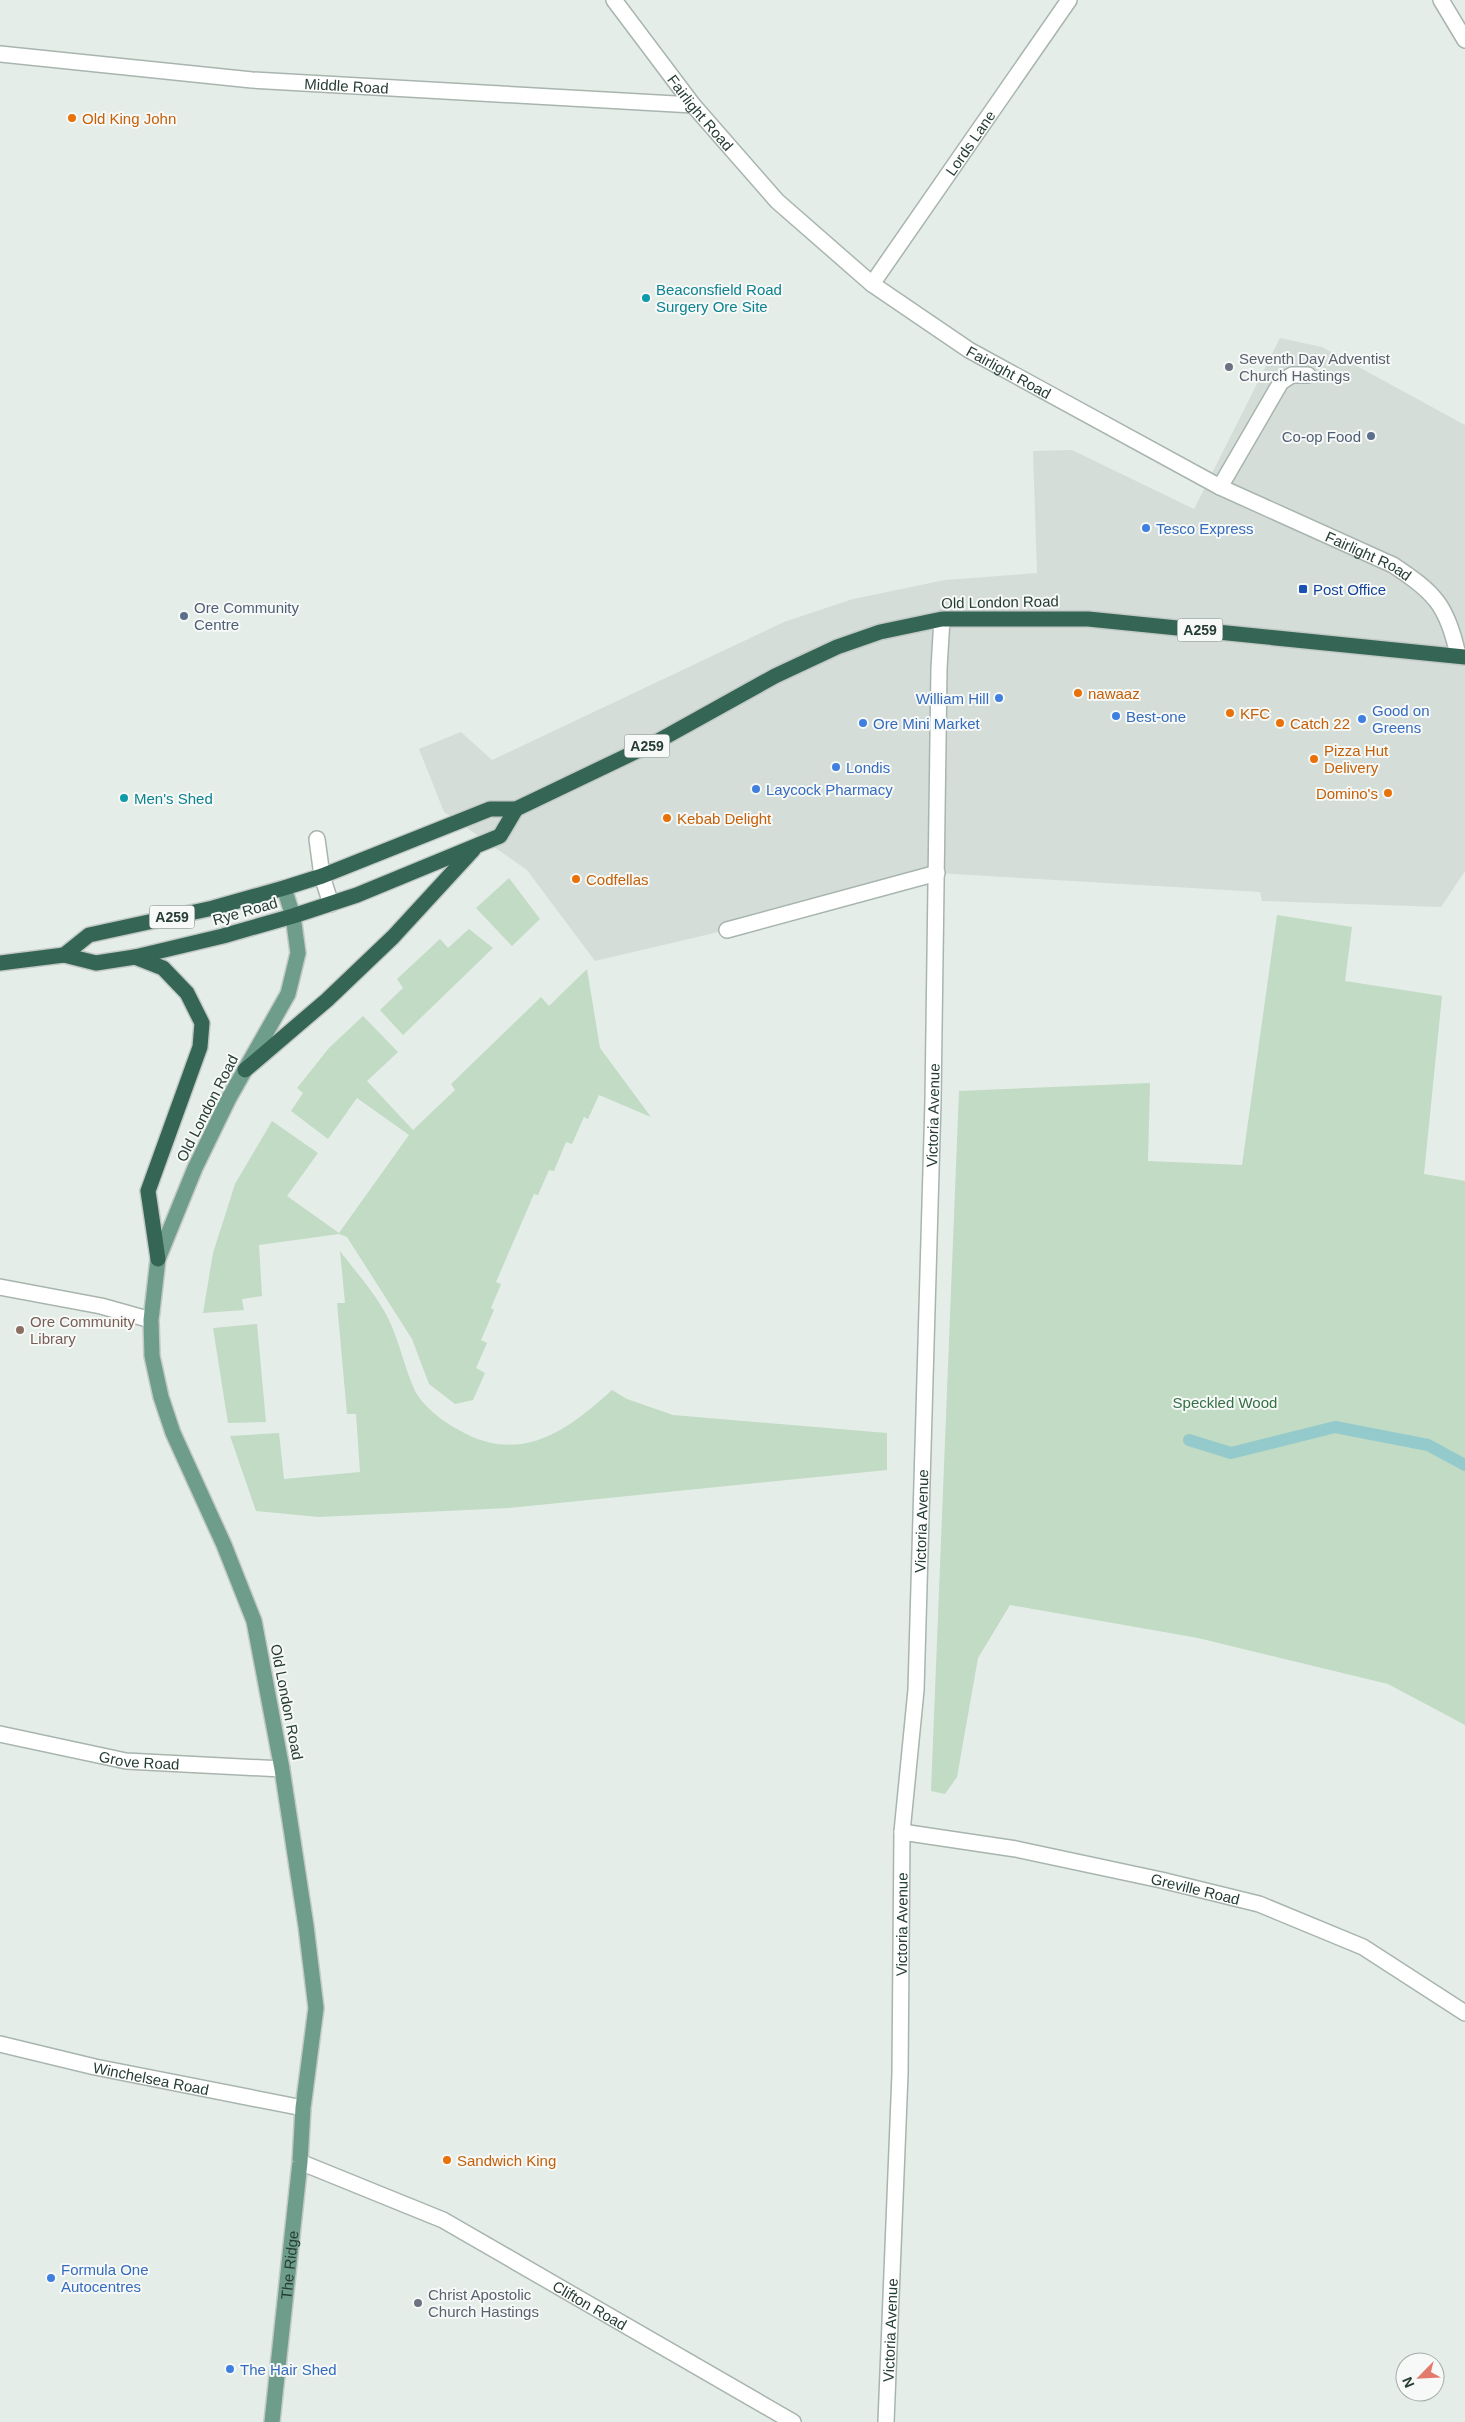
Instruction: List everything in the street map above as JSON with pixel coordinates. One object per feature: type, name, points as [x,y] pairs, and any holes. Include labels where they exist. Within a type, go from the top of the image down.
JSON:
[{"type":"highway","name":"Old London Road","points":[[64,955],[89,935],[213,908],[284,888],[322,876],[490,808],[516,809],[658,741],[775,676],[837,647],[880,632],[942,619],[1088,619],[1461,656]]},
{"type":"highway","name":"A259","points":[[293,916],[331,904],[500,836],[516,809]]},
{"type":"highway","points":[[245,1070],[328,1000],[393,937],[476,847]]},
{"type":"highway","name":"Rye Road","points":[[0,963],[64,955],[96,963],[135,957],[223,936],[293,916]]},
{"type":"highway","points":[[135,957],[163,968],[188,993],[202,1023],[200,1047],[148,1191],[158,1259]]},
{"type":"main road","name":"Old London Road","points":[[284,888],[293,916],[298,953],[288,994],[229,1098],[195,1168],[158,1259],[151,1320],[152,1356],[170,1424],[224,1545],[254,1621],[282,1769],[316,2008],[303,2108]]},
{"type":"main road","name":"The Ridge","points":[[272,2422],[300,2162],[303,2108]]},
{"type":"street","name":"Fairlight Road","points":[[614,0],[693,105],[778,201],[872,284],[969,350],[1220,488],[1394,565],[1419,582],[1441,604],[1452,628],[1461,656]]},
{"type":"street","name":"Lords Lane","points":[[872,284],[1069,0]]},
{"type":"street","points":[[1441,0],[1465,40]]},
{"type":"street","name":"Middle Road","points":[[0,54],[252,80],[693,105]]},
{"type":"street","points":[[1220,488],[1281,382],[1292,374],[1308,375]]},
{"type":"street","name":"Victoria Avenue","points":[[886,2422],[900,2074],[902,1832],[916,1690],[933,1101],[939,668],[942,619]]},
{"type":"street","points":[[317,839],[322,876],[331,904]]},
{"type":"street","points":[[727,930],[937,872]]},
{"type":"street","points":[[0,1287],[101,1306],[151,1320]]},
{"type":"street","name":"Grove Road","points":[[0,1734],[126,1761],[282,1769]]},
{"type":"street","name":"Greville Road","points":[[902,1832],[1016,1849],[1161,1880],[1259,1904],[1363,1947],[1465,2013]]},
{"type":"street","name":"Winchelsea Road","points":[[0,2044],[95,2067],[303,2108]]},
{"type":"street","name":"Clifton Road","points":[[300,2162],[444,2220],[793,2422]]},
{"type":"shaded area","points":[[1280,338],[1322,347],[1465,425],[1465,871],[1441,907],[1262,901],[1260,892],[937,873],[727,930],[595,961],[527,870],[444,812],[419,749],[461,732],[492,760],[784,622],[853,599],[945,580],[1037,573],[1033,451],[1072,450],[1194,509]]},
{"type":"green space","points":[[509,878],[540,919],[512,946],[476,908]]},
{"type":"green space","name":"Speckled Wood","points":[[1277,915],[1352,927],[1345,981],[1442,996],[1424,1174],[1465,1181],[1465,1725],[1388,1684],[1198,1638],[1010,1605],[978,1658],[957,1777],[945,1794],[931,1791],[959,1091],[1150,1083],[1148,1161],[1242,1165]]},
{"type":"green space","points":[[469,929],[493,948],[403,1035],[380,1010],[403,988],[397,979],[440,939],[448,948]]},
{"type":"green space","points":[[587,969],[600,1048],[651,1117],[599,1095],[588,1119],[584,1117],[572,1144],[566,1142],[554,1171],[549,1170],[538,1195],[534,1194],[496,1282],[501,1284],[491,1308],[494,1310],[481,1340],[487,1343],[476,1368],[485,1373],[473,1400],[455,1404],[429,1384],[412,1339],[347,1237],[339,1234],[259,1245],[262,1296],[242,1299],[244,1310],[203,1313],[213,1253],[235,1184],[272,1121],[318,1153],[287,1196],[339,1233],[409,1135],[357,1098],[328,1139],[291,1111],[303,1093],[297,1088],[329,1048],[363,1016],[398,1052],[367,1081],[413,1130],[455,1090],[451,1084],[541,997],[549,1006]]},
{"type":"green space","points":[[340,1251],[371,1291],[387,1316],[418,1397],[433,1413],[445,1422],[480,1440],[501,1444],[521,1444],[540,1439],[559,1431],[577,1419],[612,1390],[627,1399],[673,1415],[887,1433],[887,1470],[509,1508],[319,1517],[256,1511],[230,1436],[279,1433],[284,1479],[360,1472],[356,1414],[347,1414],[337,1303],[345,1303]]},
{"type":"green space","points":[[257,1324],[266,1422],[228,1423],[213,1328]]},
{"type":"waterway","points":[[1189,1440],[1231,1453],[1335,1427],[1428,1445],[1465,1465]]},
{"type":"place","name":"Old King John","points":[[72,118]]},
{"type":"place","name":"Beaconsfield Road Surgery Ore Site","points":[[646,298]]},
{"type":"place","name":"Seventh Day Adventist Church Hastings","points":[[1229,367]]},
{"type":"place","name":"Co-op Food","points":[[1371,436]]},
{"type":"place","name":"Tesco Express","points":[[1146,528]]},
{"type":"place","name":"Post Office","points":[[1303,589]]},
{"type":"place","name":"Ore Community Centre","points":[[184,616]]},
{"type":"place","name":"nawaaz","points":[[1078,693]]},
{"type":"place","name":"William Hill","points":[[999,698]]},
{"type":"place","name":"KFC","points":[[1230,713]]},
{"type":"place","name":"Best-one","points":[[1116,716]]},
{"type":"place","name":"Good on Greens","points":[[1362,719]]},
{"type":"place","name":"Ore Mini Market","points":[[863,723]]},
{"type":"place","name":"Catch 22","points":[[1280,723]]},
{"type":"place","name":"Pizza Hut Delivery","points":[[1314,759]]},
{"type":"place","name":"Londis","points":[[836,767]]},
{"type":"place","name":"Laycock Pharmacy","points":[[756,789]]},
{"type":"place","name":"Domino's","points":[[1388,793]]},
{"type":"place","name":"Men's Shed","points":[[124,798]]},
{"type":"place","name":"Kebab Delight","points":[[667,818]]},
{"type":"place","name":"Codfellas","points":[[576,879]]},
{"type":"place","name":"Ore Community Library","points":[[20,1330]]},
{"type":"place","name":"Sandwich King","points":[[447,2160]]},
{"type":"place","name":"Formula One Autocentres","points":[[51,2278]]},
{"type":"place","name":"Christ Apostolic Church Hastings","points":[[418,2303]]},
{"type":"place","name":"The Hair Shed","points":[[230,2369]]}]
